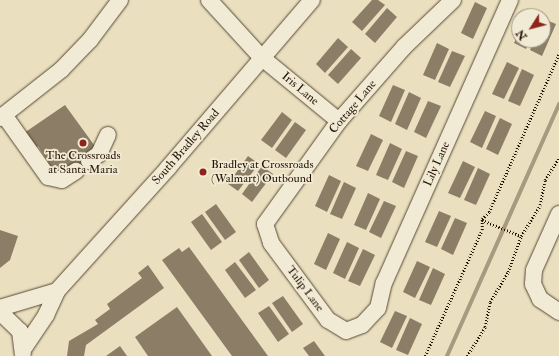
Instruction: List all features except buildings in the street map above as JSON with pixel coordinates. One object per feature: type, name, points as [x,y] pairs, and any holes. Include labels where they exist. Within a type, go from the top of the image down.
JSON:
[{"type":"street","points":[[76,171],[62,180],[48,177],[2,117],[61,70],[90,40],[120,0]]},
{"type":"street","name":"Iris Lane","points":[[209,0],[261,57],[339,121]]},
{"type":"street","name":"South Bradley Road","points":[[24,352],[46,315],[57,290],[168,168],[261,57],[312,0]]},
{"type":"street","name":"Cottage Lane","points":[[265,224],[339,121],[404,47],[453,0]]},
{"type":"street","name":"Lily Lane","points":[[362,325],[378,308],[384,283],[510,0]]},
{"type":"street","points":[[90,162],[99,154],[108,135]]},
{"type":"street","points":[[559,214],[534,270],[533,284],[540,299],[559,312]]},
{"type":"street","name":"Tulip Lane","points":[[265,224],[271,243],[328,320],[346,331],[362,325]]},
{"type":"street","points":[[0,308],[57,290]]},
{"type":"street","points":[[0,312],[20,331],[24,352]]},
{"type":"path","points":[[425,356],[482,230],[482,220],[489,212],[559,54]]},
{"type":"path","points":[[467,356],[485,327],[490,302],[508,272],[521,236],[540,205],[546,180],[559,158]]},
{"type":"path","points":[[482,220],[521,236]]},
{"type":"waterway","points":[[447,356],[559,104]]},
{"type":"place","name":"The Crossroads at Santa Maria","points":[[83,143]]},
{"type":"place","name":"Bradley at Crossroads (Walmart) Outbound","points":[[203,172]]}]
